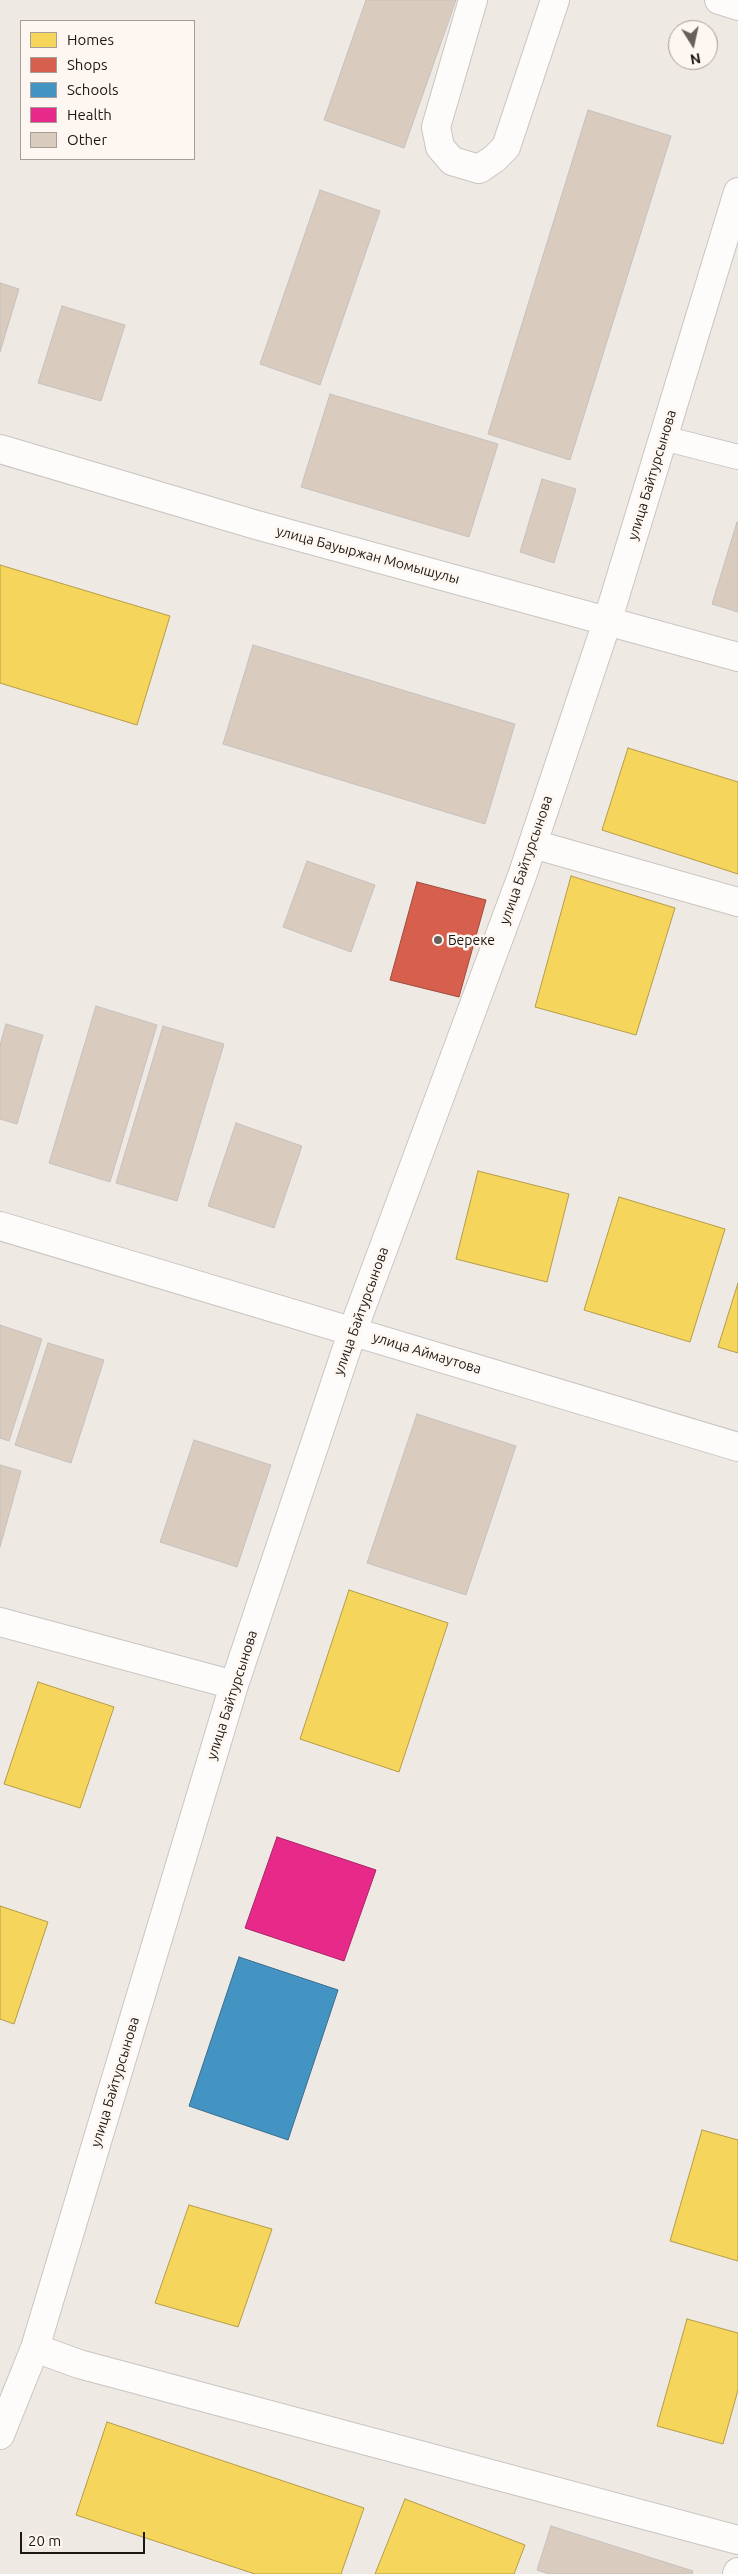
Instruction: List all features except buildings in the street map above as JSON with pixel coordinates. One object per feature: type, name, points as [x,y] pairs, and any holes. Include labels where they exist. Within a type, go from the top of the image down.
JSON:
[{"type":"street","points":[[473,0],[436,127],[440,147],[452,161],[479,169],[494,160],[506,147],[555,0]]},
{"type":"street","points":[[719,0],[738,6]]},
{"type":"street","name":"улица Байтурсынова","points":[[0,2435],[34,2348],[234,1685],[353,1330],[533,844],[608,619],[738,192]]},
{"type":"street","name":"улица Бауыржан Момышулы","points":[[0,449],[254,524],[608,619],[738,657]]},
{"type":"street","points":[[533,844],[738,902]]},
{"type":"street","name":"улица Аймаутова","points":[[0,1226],[353,1330],[738,1447]]},
{"type":"street","points":[[0,1622],[234,1685]]},
{"type":"street","points":[[34,2348],[78,2364],[738,2540]]},
{"type":"lane","points":[[663,438],[738,457]]},
{"type":"place","name":"Береке","points":[[438,940]]}]
